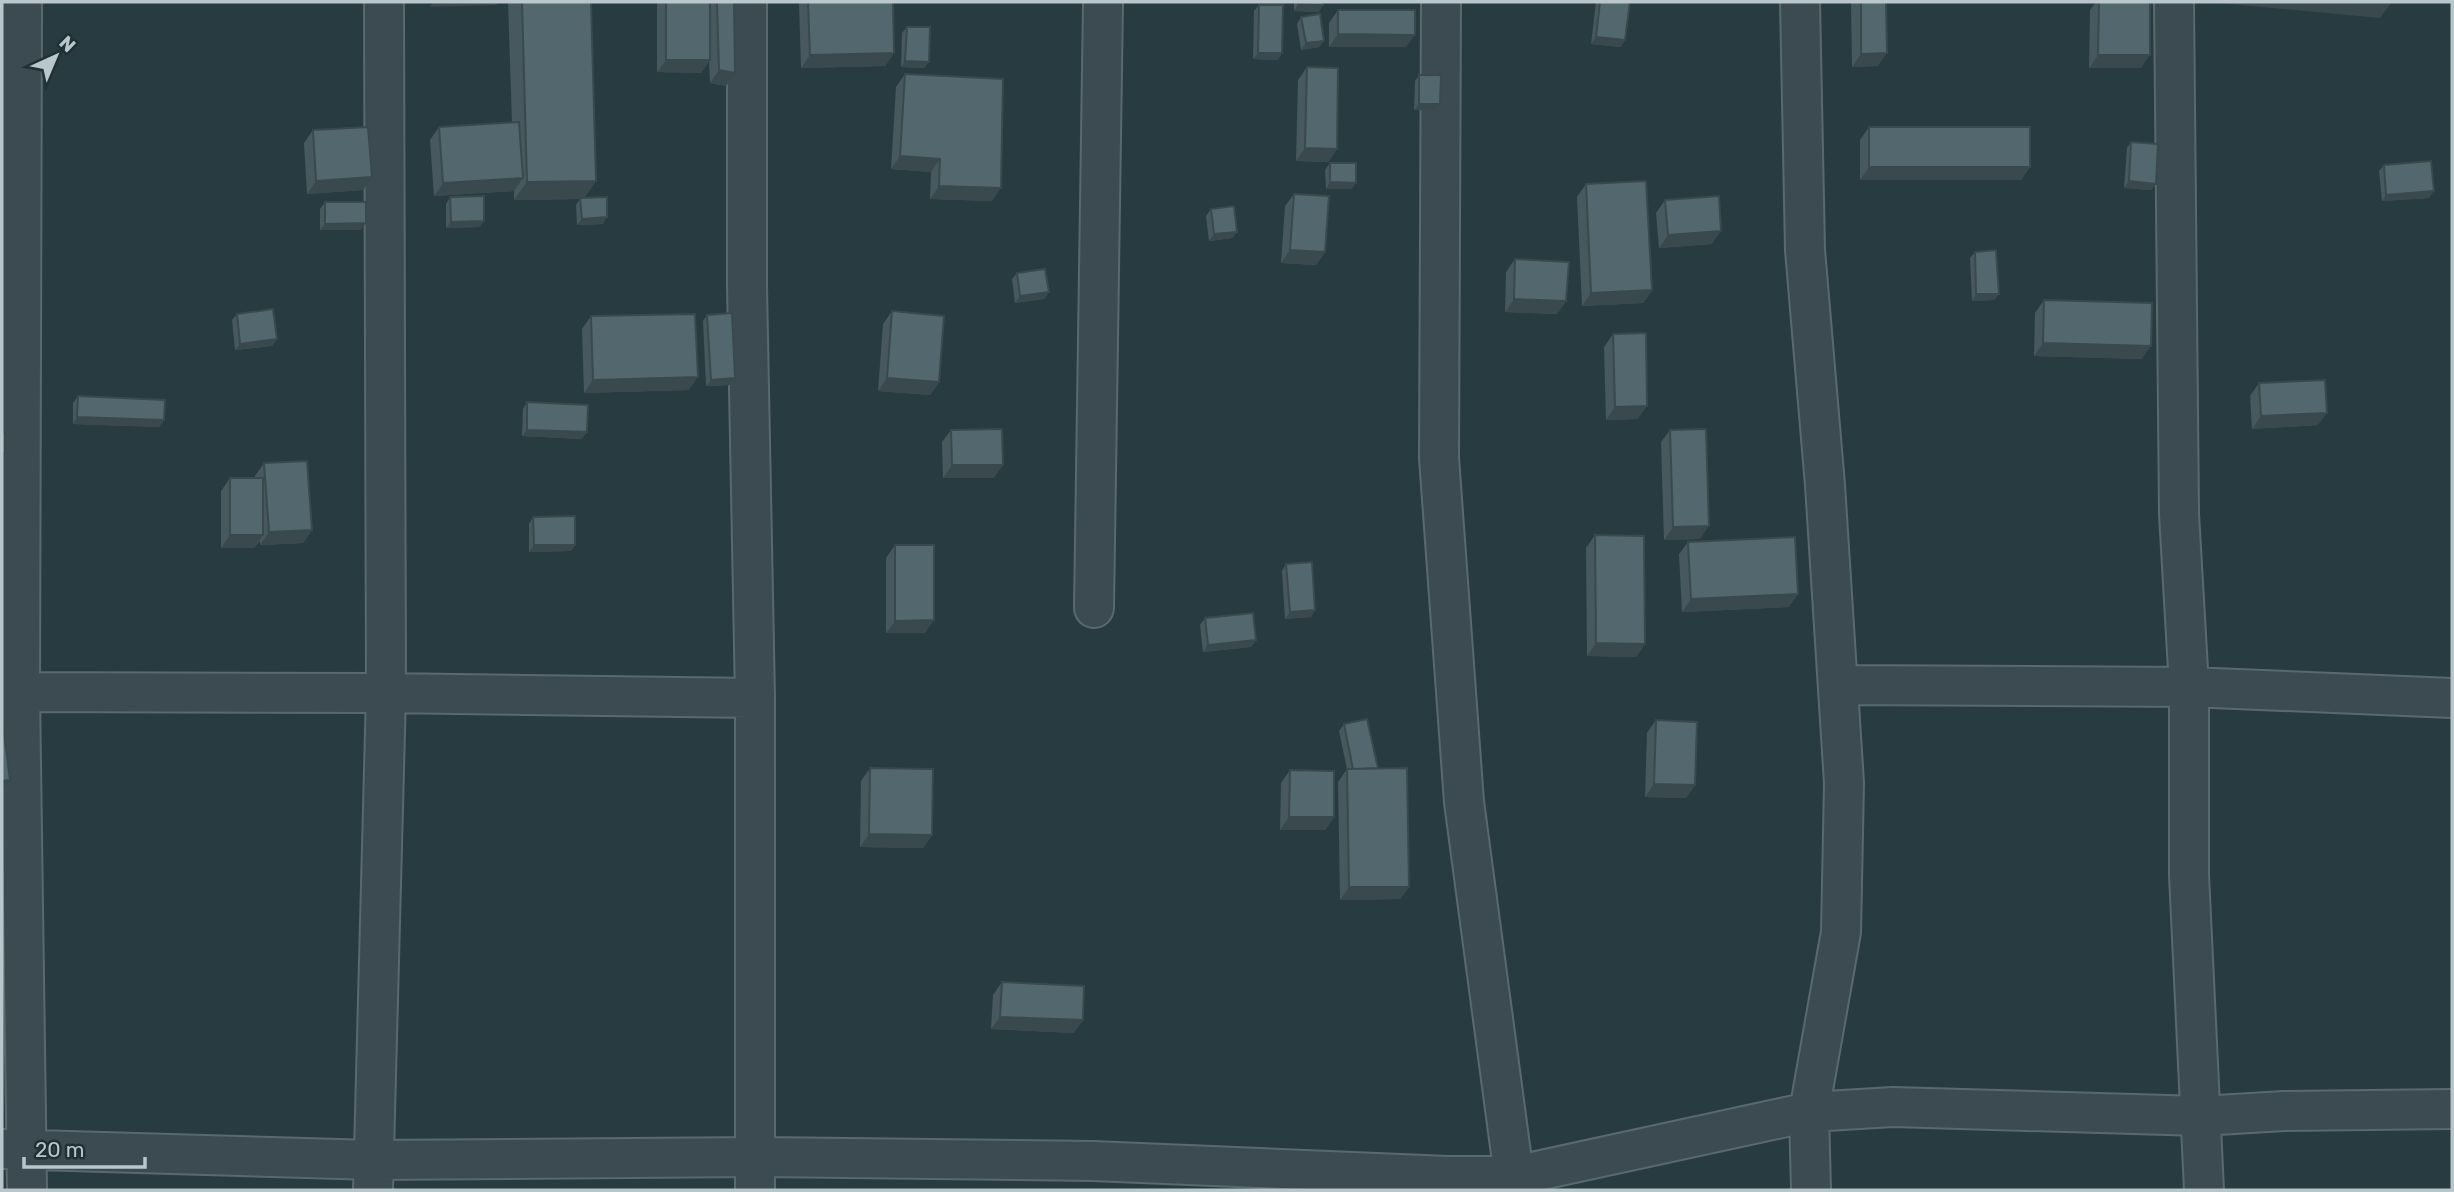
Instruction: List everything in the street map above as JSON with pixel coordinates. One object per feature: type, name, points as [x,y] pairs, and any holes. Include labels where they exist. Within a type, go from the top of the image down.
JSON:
[{"type":"street","points":[[22,2],[11,692],[13,1149],[27,1190]]},
{"type":"street","points":[[373,1175],[386,693],[384,2]]},
{"type":"street","points":[[747,2],[747,286],[755,698],[755,1173]]},
{"type":"street","points":[[1094,608],[1102,2]]},
{"type":"street","points":[[1441,2],[1439,458],[1464,802],[1514,1176]]},
{"type":"street","points":[[1800,2],[1805,250],[1825,485],[1844,783],[1841,932],[1809,1112],[1811,1190]]},
{"type":"street","points":[[2174,2],[2179,514],[2189,687],[2189,875],[2204,1190]]},
{"type":"street","points":[[1839,685],[2189,687],[2452,698]]},
{"type":"street","points":[[11,692],[755,698]]},
{"type":"street","points":[[13,1149],[373,1175],[755,1173],[1448,1183],[1514,1176],[1809,1112],[1893,1107],[2201,1116],[2284,1111],[2452,1109]]},
{"type":"building","points":[[522,2],[591,2],[596,181],[527,182]]},
{"type":"building","points":[[666,2],[710,2],[710,60],[666,60]]},
{"type":"building","points":[[717,2],[734,2],[735,73],[719,70]]},
{"type":"building","points":[[808,2],[893,2],[894,53],[810,55]]},
{"type":"building","points":[[1323,2],[1323,5],[1298,4]]},
{"type":"building","points":[[1600,2],[1630,2],[1625,40],[1596,37]]},
{"type":"building","points":[[1861,2],[1886,2],[1887,53],[1861,54]]},
{"type":"building","points":[[2099,2],[2150,2],[2150,55],[2098,55]]},
{"type":"building","points":[[1259,5],[1283,5],[1282,53],[1258,53]]},
{"type":"building","points":[[1338,10],[1415,10],[1415,35],[1338,34]]},
{"type":"building","points":[[1320,14],[1324,41],[1306,43],[1301,17]]},
{"type":"building","points":[[907,27],[930,27],[929,62],[905,61]]},
{"type":"building","points":[[1307,67],[1338,68],[1337,149],[1305,148]]},
{"type":"building","points":[[905,74],[1003,79],[1001,188],[939,186],[940,159],[900,156]]},
{"type":"building","points":[[1419,75],[1441,75],[1440,104],[1419,104]]},
{"type":"building","points":[[519,122],[523,178],[443,183],[439,127]]},
{"type":"building","points":[[368,127],[372,177],[316,181],[313,130]]},
{"type":"building","points":[[1869,127],[2030,127],[2030,167],[1869,167]]},
{"type":"building","points":[[2131,142],[2158,144],[2156,184],[2129,181]]},
{"type":"building","points":[[2431,161],[2434,191],[2386,195],[2384,165]]},
{"type":"building","points":[[1330,163],[1356,163],[1356,183],[1330,182]]},
{"type":"building","points":[[1646,181],[1652,290],[1591,293],[1586,184]]},
{"type":"building","points":[[1294,194],[1329,196],[1325,252],[1290,250]]},
{"type":"building","points":[[484,196],[484,221],[451,222],[450,197]]},
{"type":"building","points":[[1719,196],[1721,231],[1668,235],[1665,200]]},
{"type":"building","points":[[607,197],[607,217],[582,219],[580,198]]},
{"type":"building","points":[[325,202],[366,202],[366,223],[325,224]]},
{"type":"building","points":[[1234,206],[1237,232],[1214,234],[1211,209]]},
{"type":"building","points":[[1996,250],[1999,294],[1976,294],[1975,252]]},
{"type":"building","points":[[1515,259],[1569,262],[1566,301],[1514,299]]},
{"type":"building","points":[[1045,269],[1049,292],[1020,296],[1017,273]]},
{"type":"building","points":[[2044,300],[2152,303],[2151,346],[2043,343]]},
{"type":"building","points":[[273,309],[277,339],[240,344],[237,314]]},
{"type":"building","points":[[892,311],[944,316],[939,382],[887,378]]},
{"type":"building","points":[[732,313],[735,378],[711,380],[707,315]]},
{"type":"building","points":[[695,314],[698,377],[593,380],[591,316]]},
{"type":"building","points":[[1646,333],[1647,406],[1615,407],[1613,334]]},
{"type":"building","points":[[2325,380],[2327,413],[2261,416],[2259,383]]},
{"type":"building","points":[[78,396],[165,400],[164,420],[77,417]]},
{"type":"building","points":[[527,402],[588,405],[587,432],[527,430]]},
{"type":"building","points":[[1002,429],[1003,465],[952,465],[951,430]]},
{"type":"building","points":[[1706,429],[1709,526],[1673,527],[1670,430]]},
{"type":"building","points":[[2,432],[5,432],[5,453],[2,453]]},
{"type":"building","points":[[307,461],[312,530],[269,532],[264,463]]},
{"type":"building","points":[[230,478],[263,478],[263,535],[230,535]]},
{"type":"building","points":[[575,516],[575,545],[534,545],[533,517]]},
{"type":"building","points":[[1595,535],[1644,536],[1645,644],[1596,643]]},
{"type":"building","points":[[1795,537],[1798,594],[1691,599],[1688,542]]},
{"type":"building","points":[[895,545],[934,545],[934,620],[895,621]]},
{"type":"building","points":[[1312,562],[1315,610],[1290,612],[1286,564]]},
{"type":"building","points":[[1253,613],[1256,640],[1208,645],[1205,618]]},
{"type":"building","points":[[1367,719],[1378,768],[1353,769],[1344,724]]},
{"type":"building","points":[[1656,720],[1697,722],[1695,785],[1654,784]]},
{"type":"building","points":[[2,726],[10,780],[2,781]]},
{"type":"building","points":[[870,768],[933,769],[932,835],[869,834]]},
{"type":"building","points":[[1407,768],[1409,887],[1349,887],[1347,769]]},
{"type":"building","points":[[1290,770],[1334,771],[1334,817],[1289,817]]},
{"type":"building","points":[[1002,982],[1084,986],[1083,1020],[1000,1017]]}]
